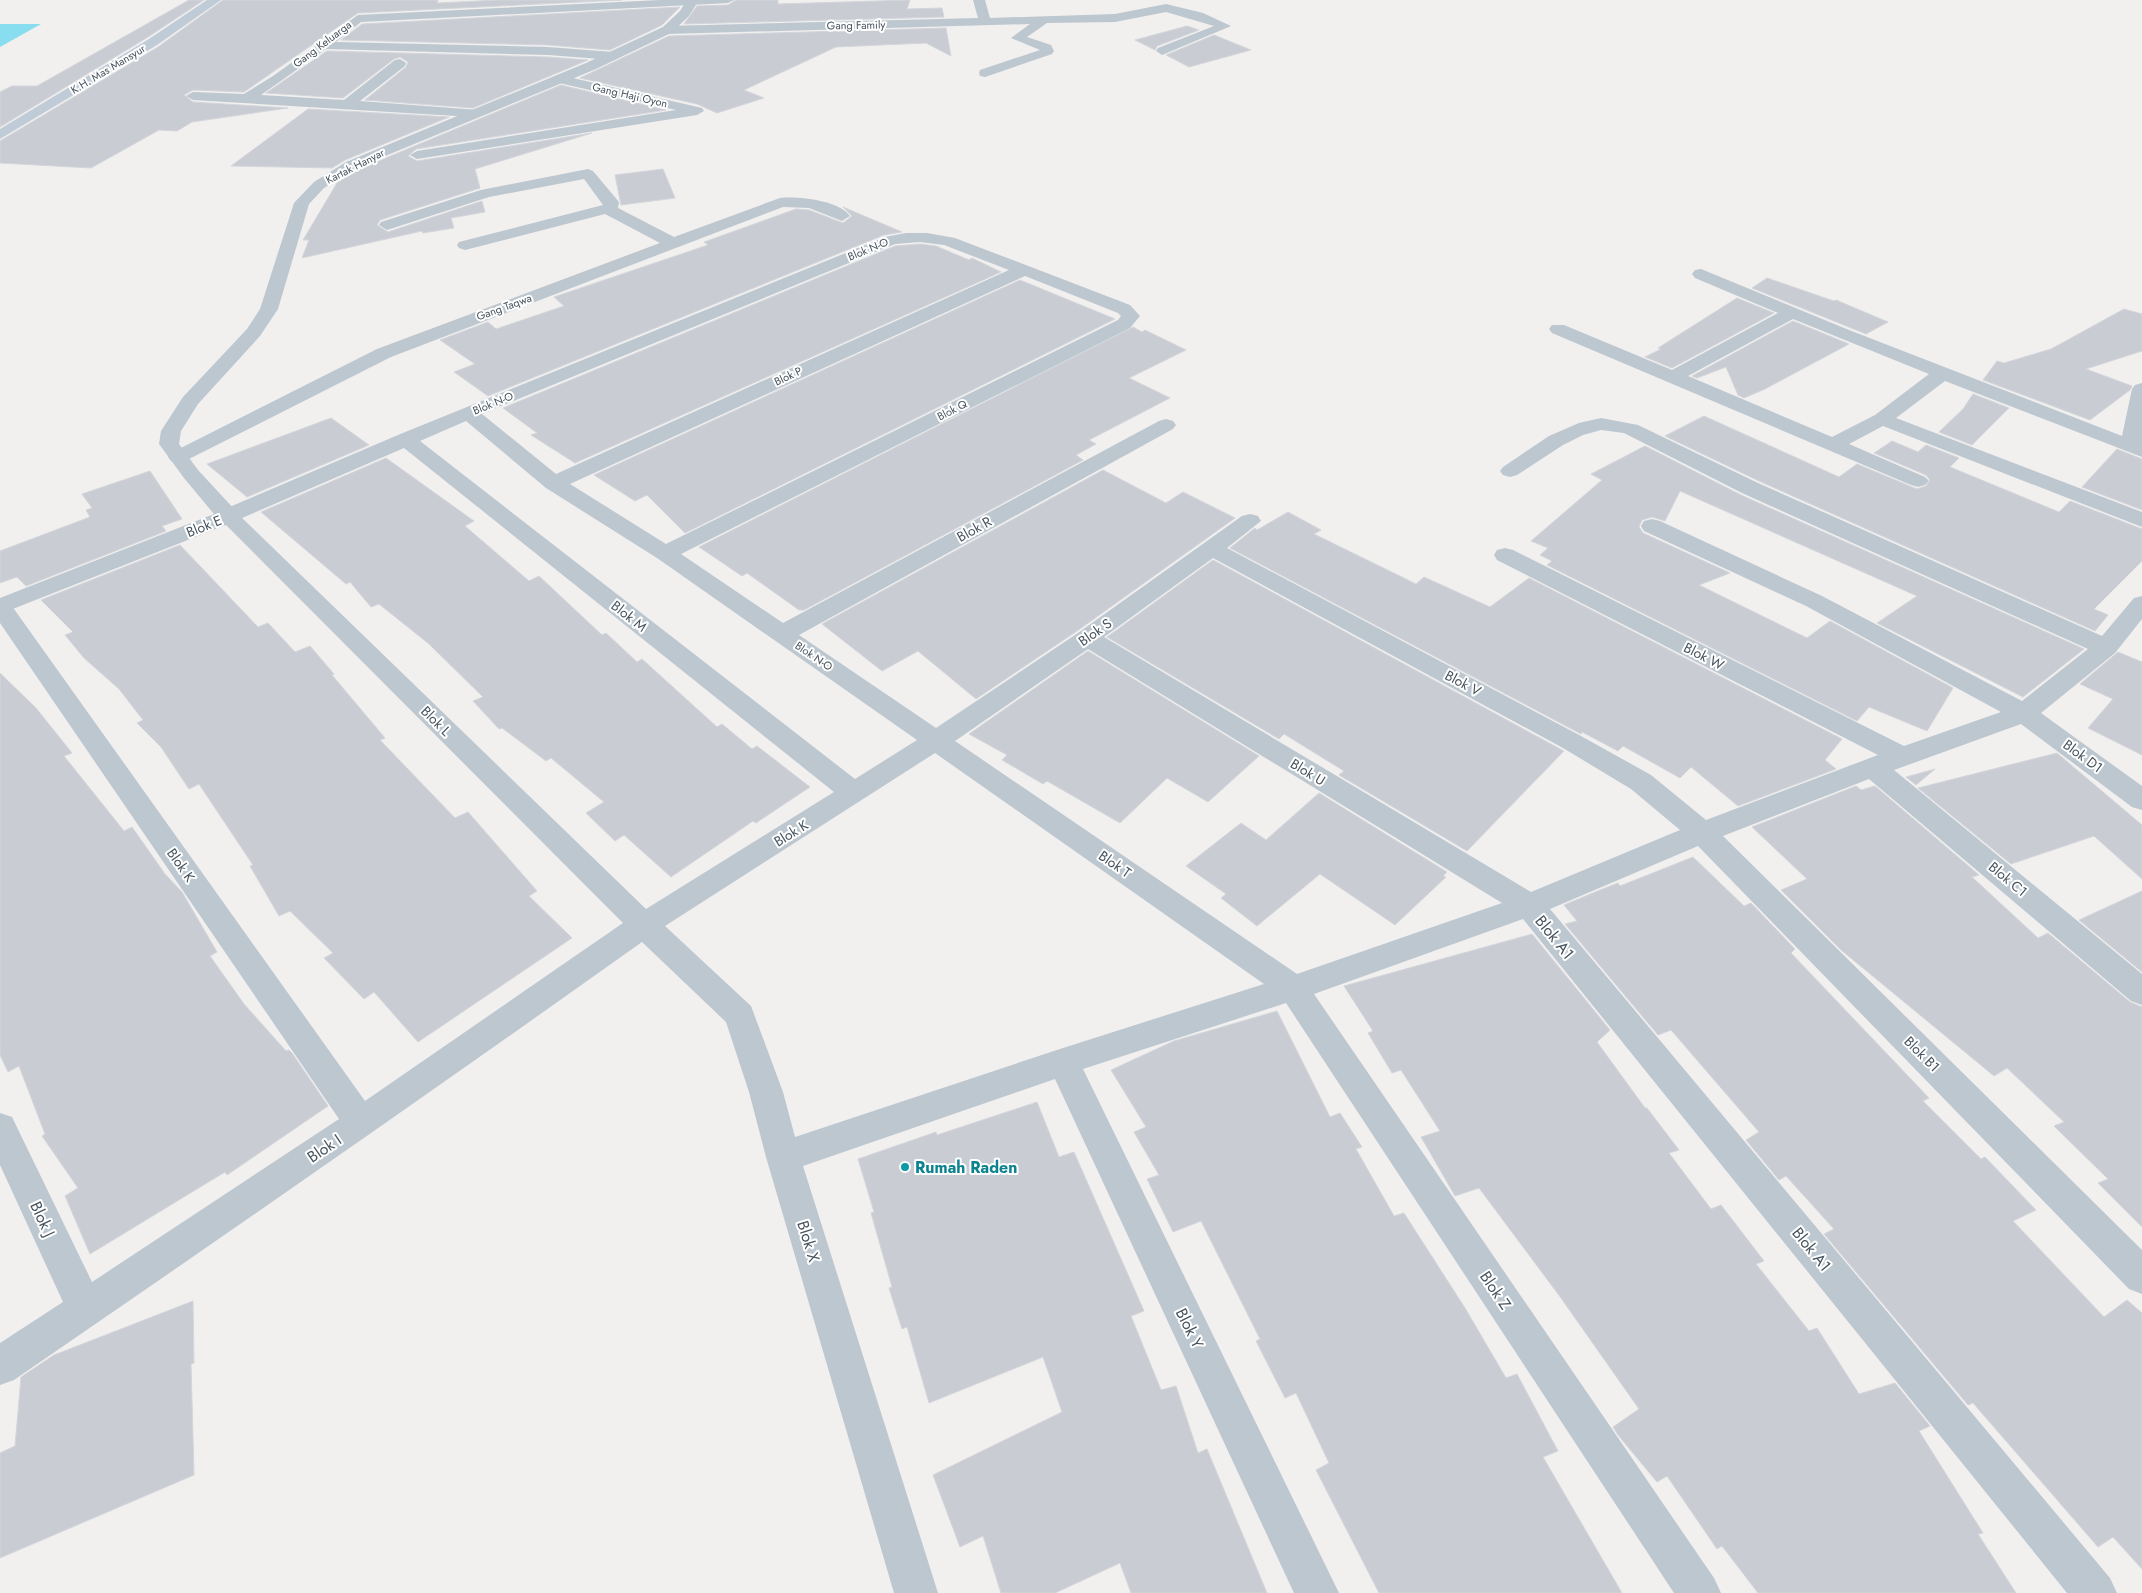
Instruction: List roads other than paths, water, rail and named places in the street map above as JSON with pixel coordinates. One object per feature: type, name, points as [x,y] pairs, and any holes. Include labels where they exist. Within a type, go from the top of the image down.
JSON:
[{"type":"main road","name":"K.H. Mas Mansyur","points":[[0,135],[153,42],[215,0]]},
{"type":"street","name":"Gang Keluarga","points":[[247,98],[278,79],[353,21],[363,18],[728,0]]},
{"type":"street","points":[[979,0],[985,22]]},
{"type":"street","name":"Kartak Hanyar","points":[[228,516],[169,444],[171,431],[190,401],[254,332],[269,309],[302,203],[308,194],[351,165],[473,112],[560,79],[667,30],[681,18],[692,1]]},
{"type":"street","name":"Gang Family","points":[[667,30],[1126,17],[1166,8],[1199,16],[1225,26],[1162,51]]},
{"type":"street","points":[[985,73],[1048,51],[1047,48],[1016,38],[1044,20]]},
{"type":"street","points":[[322,45],[548,52],[613,56]]},
{"type":"street","points":[[348,104],[400,63]]},
{"type":"street","name":"Gang Haji Oyon","points":[[417,155],[697,111],[560,79]]},
{"type":"street","points":[[192,96],[473,112]]},
{"type":"street","points":[[387,225],[486,193],[588,174],[611,202],[609,208]]},
{"type":"street","name":"Gang Taqwa","points":[[178,457],[355,367],[429,334],[780,203],[790,201],[823,207],[842,216]]},
{"type":"street","points":[[466,245],[609,208],[648,232],[674,244]]},
{"type":"street","name":"Blok N-O","points":[[462,416],[891,240],[908,236],[940,238],[1023,271]]},
{"type":"street","name":"Blok P","points":[[554,483],[994,282],[1023,271]]},
{"type":"street","name":"Blok Q","points":[[665,553],[1124,324],[1131,316],[1124,309],[1023,271]]},
{"type":"street","points":[[1701,274],[1792,314],[2136,448],[2142,389]]},
{"type":"street","points":[[1673,377],[1792,314]]},
{"type":"street","points":[[1558,329],[1918,481]]},
{"type":"street","points":[[1833,445],[1882,419],[1942,374]]},
{"type":"street","name":"Blok N-O","points":[[462,416],[554,483],[665,553],[782,634],[927,745]]},
{"type":"street","name":"Blok E","points":[[0,607],[228,516],[462,416]]},
{"type":"street","points":[[1882,419],[2142,520]]},
{"type":"street","points":[[1510,471],[1571,432],[1588,426],[1613,424],[1643,434],[1742,484],[2106,647]]},
{"type":"street","name":"Blok R","points":[[782,634],[1166,425]]},
{"type":"street","name":"Blok M","points":[[415,435],[864,787]]},
{"type":"street","name":"Blok L","points":[[228,516],[644,925]]},
{"type":"street","name":"Blok S","points":[[927,745],[1087,638],[1250,521]]},
{"type":"street","name":"Blok D1","points":[[1652,526],[1814,601],[2024,713],[2142,800]]},
{"type":"street","name":"Blok V","points":[[1213,549],[1641,782],[1702,833]]},
{"type":"street","name":"Blok W","points":[[1505,555],[1903,757]]},
{"type":"street","points":[[783,1157],[1063,1062],[1293,988],[1530,906],[1702,833],[1874,767],[2024,713],[2106,647],[2142,603]]},
{"type":"street","name":"Blok K","points":[[0,607],[361,1123]]},
{"type":"street","name":"Blok U","points":[[1087,638],[1530,906]]},
{"type":"street","name":"Blok K","points":[[644,925],[864,787],[927,745]]},
{"type":"street","name":"Blok T","points":[[927,745],[1293,988]]},
{"type":"street","name":"Blok C1","points":[[1874,767],[2142,992]]},
{"type":"street","name":"Blok B1","points":[[1702,833],[2142,1276]]},
{"type":"street","name":"Blok A1","points":[[1530,906],[2095,1593]]},
{"type":"street","name":"Blok X","points":[[644,925],[740,1015],[766,1092],[783,1157],[916,1593]]},
{"type":"street","name":"Blok I","points":[[0,1366],[86,1310],[361,1123],[644,925]]},
{"type":"street","name":"Blok Z","points":[[1293,988],[1699,1593]]},
{"type":"street","name":"Blok Y","points":[[1063,1062],[1317,1593]]},
{"type":"street","name":"Blok J","points":[[0,1128],[86,1310]]},
{"type":"water","points":[[0,24],[41,24],[0,47]]},
{"type":"place","name":"Rumah Raden","points":[[905,1167]]}]
